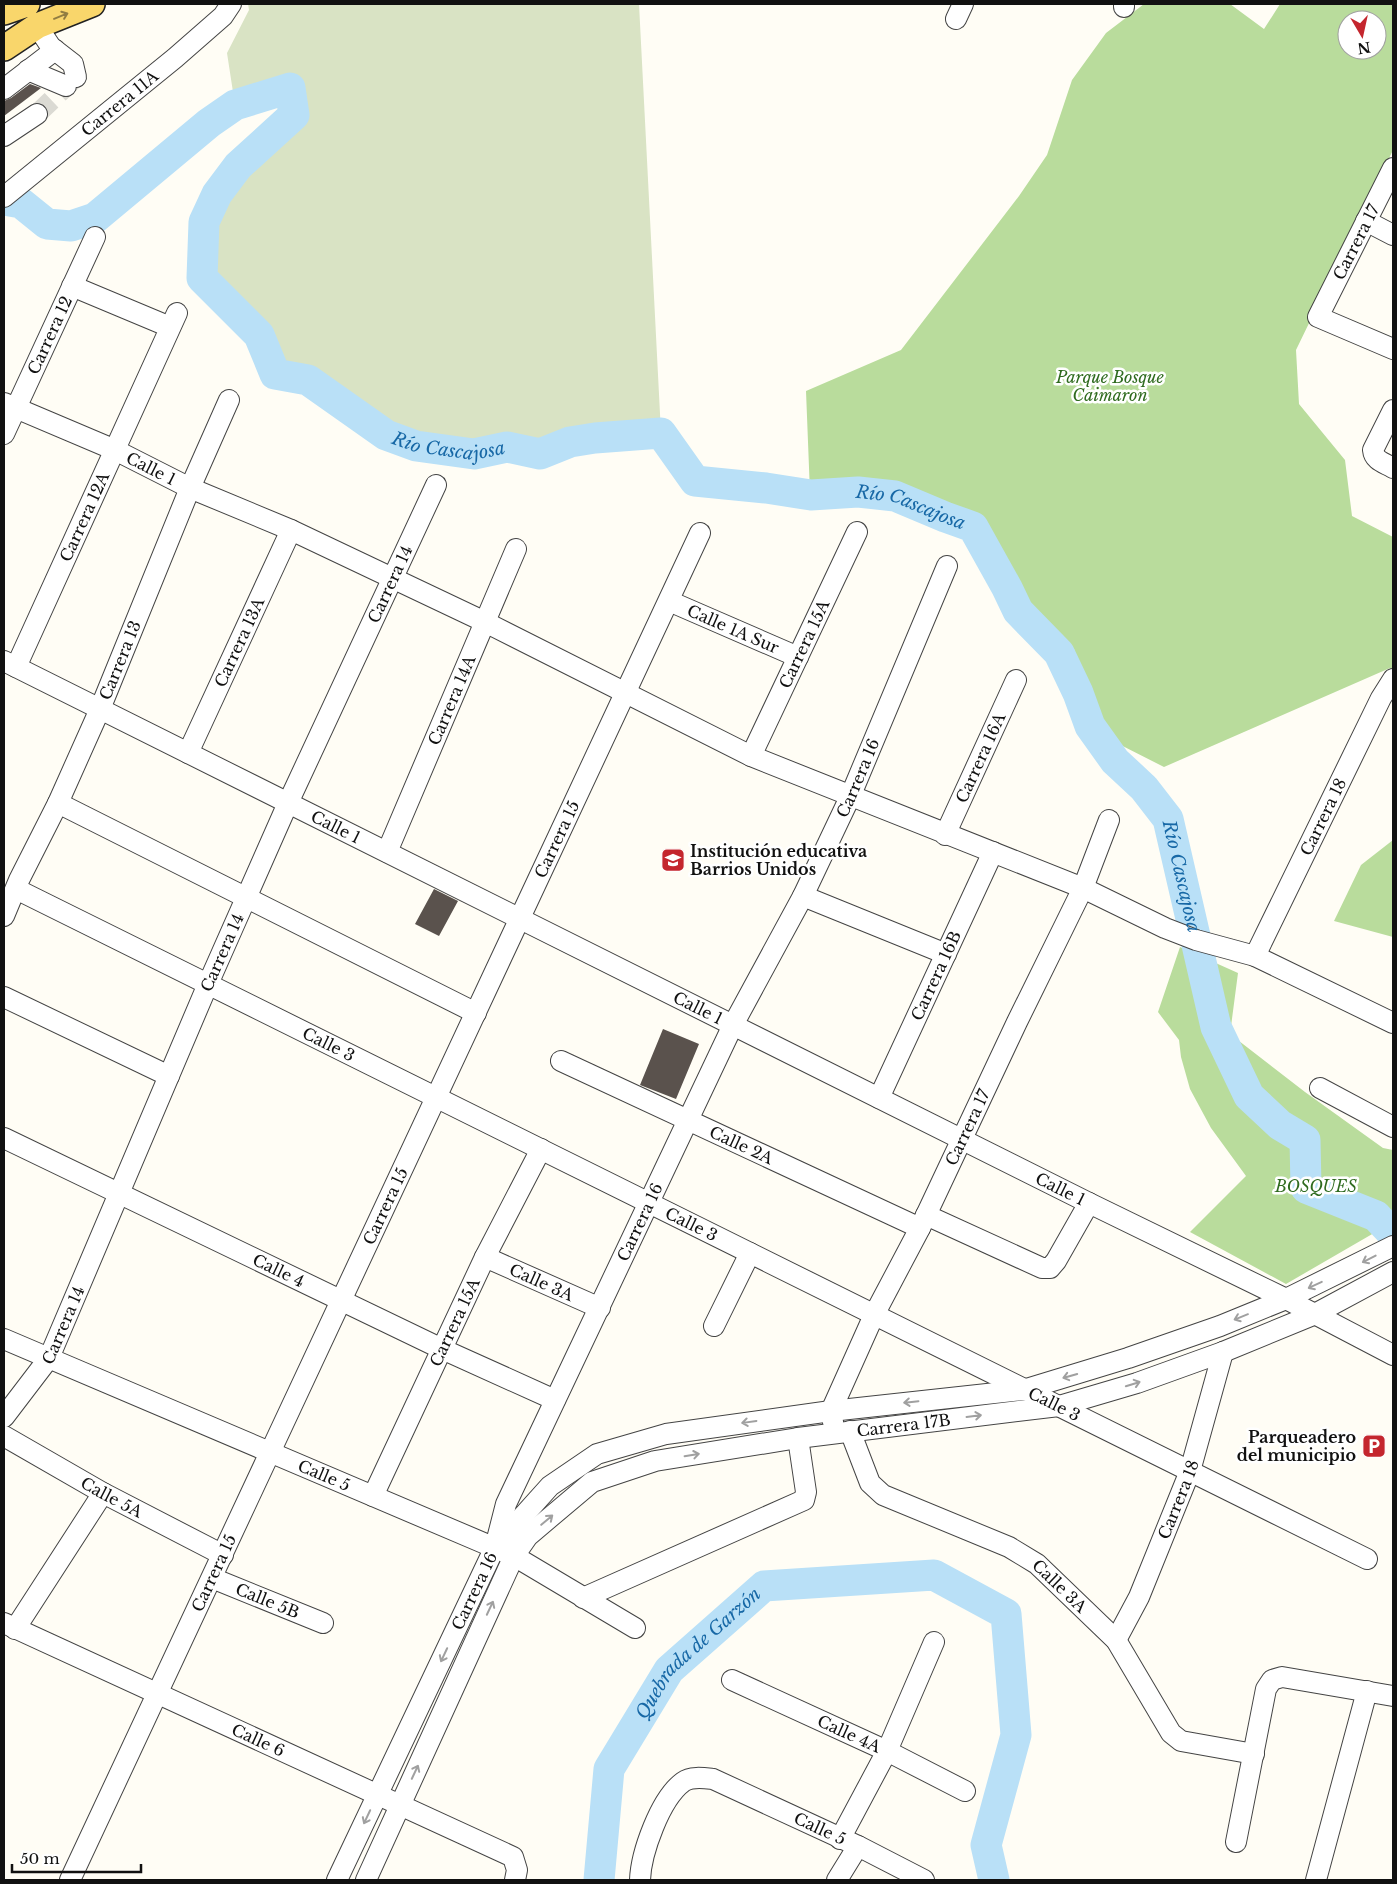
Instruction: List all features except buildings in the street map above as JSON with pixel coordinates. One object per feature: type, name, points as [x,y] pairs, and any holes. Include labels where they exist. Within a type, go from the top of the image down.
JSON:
[{"type":"main road","points":[[4,12],[32,15],[92,4]]},
{"type":"main road","points":[[4,48],[32,15]]},
{"type":"street","name":"Carrera 11A","points":[[4,198],[175,58],[223,16],[231,4]]},
{"type":"street","points":[[28,70],[71,81],[73,64],[55,50],[32,15]]},
{"type":"street","points":[[4,89],[55,50]]},
{"type":"street","points":[[4,115],[32,117],[4,136]]},
{"type":"street","name":"Carrera 17","points":[[1393,168],[1318,317],[1393,349]]},
{"type":"street","points":[[1366,221],[1393,234]]},
{"type":"street","name":"Carrera 12","points":[[4,434],[10,405],[72,286],[95,237]]},
{"type":"street","name":"Carrera 12A","points":[[10,664],[115,450],[174,320],[72,286]]},
{"type":"street","name":"Carrera 13","points":[[4,916],[13,881],[58,803],[100,709],[190,488],[229,400]]},
{"type":"street","name":"Calle 1","points":[[10,405],[115,450],[190,488],[291,530],[485,622],[751,756],[850,797],[1083,888],[1165,928],[1196,940],[1255,956],[1393,1023]]},
{"type":"street","points":[[1386,464],[1374,455],[1373,450],[1393,410]]},
{"type":"street","name":"Carrera 14","points":[[4,1417],[50,1358],[246,897],[436,485]]},
{"type":"street","name":"Carrera 13A","points":[[188,753],[291,530]]},
{"type":"street","name":"Carrera 15A","points":[[751,756],[857,532]]},
{"type":"street","name":"Carrera 15","points":[[70,1880],[700,533]]},
{"type":"street","name":"Carrera 14A","points":[[387,852],[516,549]]},
{"type":"street","name":"Carrera 16","points":[[338,1880],[495,1547],[506,1504],[555,1400],[733,1025],[803,896],[850,797],[948,566]]},
{"type":"street","name":"Calle 1A Sur","points":[[669,601],[798,657]]},
{"type":"street","name":"Calle 1","points":[[10,664],[962,1140],[1286,1299],[1313,1315],[1393,1355]]},
{"type":"street","name":"Carrera 18","points":[[1255,956],[1381,698],[1393,678]]},
{"type":"street","name":"Carrera 16A","points":[[946,834],[1016,680]]},
{"type":"street","points":[[58,803],[476,1013]]},
{"type":"street","name":"Carrera 17","points":[[831,1411],[874,1314],[923,1222],[1017,1022],[1083,888],[1109,820]]},
{"type":"street","name":"Carrera 16B","points":[[879,1098],[993,852]]},
{"type":"street","name":"Calle 3","points":[[13,881],[208,984],[1367,1559]]},
{"type":"street","points":[[803,896],[946,954]]},
{"type":"street","points":[[4,997],[169,1076]]},
{"type":"street","name":"Calle 2A","points":[[561,1061],[687,1121],[807,1174],[1042,1268],[1050,1268],[1056,1261],[1089,1203]]},
{"type":"street","points":[[1320,1088],[1393,1127]]},
{"type":"street","name":"Calle 4","points":[[4,1138],[342,1299],[442,1349],[555,1400]]},
{"type":"street","name":"Carrera 15A","points":[[373,1496],[485,1257],[541,1149]]},
{"type":"street","name":"Carrera 17B","points":[[495,1547],[550,1486],[597,1454],[666,1434],[831,1411],[1023,1390],[1128,1358],[1220,1326],[1286,1299],[1393,1246]]},
{"type":"street","points":[[714,1326],[750,1253]]},
{"type":"street","name":"Calle 3A","points":[[485,1257],[600,1308]]},
{"type":"street","name":"Carrera 17B","points":[[514,1556],[528,1536],[592,1482],[655,1460],[842,1432],[1059,1406],[1137,1383],[1223,1352],[1313,1315],[1393,1272]]},
{"type":"street","name":"Calle 5","points":[[4,1339],[495,1547],[514,1556],[635,1628]]},
{"type":"street","name":"Carrera 18","points":[[1116,1640],[1139,1597],[1190,1471],[1223,1352]]},
{"type":"street","points":[[831,1411],[842,1432]]},
{"type":"street","name":"Calle 3A","points":[[842,1432],[870,1482],[884,1495],[1023,1554],[1037,1564],[1116,1640],[1171,1733],[1181,1741],[1254,1754]]},
{"type":"street","name":"Calle 5A","points":[[4,1436],[103,1493],[223,1554]]},
{"type":"street","points":[[583,1598],[804,1500],[806,1492],[798,1438]]},
{"type":"street","points":[[9,1626],[103,1493]]},
{"type":"street","name":"Carrera 16","points":[[366,1880],[514,1556]]},
{"type":"street","name":"Calle 5B","points":[[212,1578],[323,1624]]},
{"type":"street","name":"Calle 6","points":[[9,1626],[513,1856],[517,1870],[515,1880]]},
{"type":"street","points":[[837,1880],[849,1842],[934,1642]]},
{"type":"street","points":[[1236,1842],[1266,1690],[1272,1680],[1282,1677],[1393,1696]]},
{"type":"street","name":"Calle 4A","points":[[732,1680],[887,1751],[965,1791]]},
{"type":"street","points":[[1316,1880],[1366,1690]]},
{"type":"street","name":"Calle 5","points":[[640,1880],[640,1868],[646,1844],[670,1797],[684,1781],[700,1777],[714,1779],[849,1842],[924,1880]]},
{"type":"green space","points":[[248,4],[639,4],[661,433],[595,438],[570,442],[540,454],[507,447],[474,454],[416,446],[386,435],[308,380],[275,374],[259,335],[202,278],[204,222],[217,194],[238,166],[294,115],[290,89],[235,105],[227,53],[249,10]]},
{"type":"green space","name":"Parque Bosque Caimaron","points":[[1144,4],[1230,4],[1264,29],[1280,4],[1393,4],[1393,150],[1296,350],[1299,404],[1345,460],[1352,516],[1393,537],[1393,672],[1390,668],[1164,767],[1097,733],[1074,649],[1027,613],[978,519],[947,513],[897,489],[810,493],[806,391],[901,350],[1019,196],[1047,155],[1072,80],[1106,33]]},
{"type":"green space","points":[[1393,840],[1393,937],[1334,921],[1361,865]]},
{"type":"green space","name":"BOSQUES","points":[[1180,947],[1238,973],[1230,1034],[1305,1092],[1383,1148],[1393,1150],[1393,1222],[1286,1284],[1190,1232],[1246,1176],[1211,1128],[1190,1089],[1181,1057],[1179,1040],[1158,1012]]},
{"type":"waterway","name":"Río Cascajosa","points":[[4,200],[21,203],[47,224],[71,226],[95,218],[209,123],[235,105],[290,88],[294,115],[238,166],[217,194],[204,222],[202,278],[259,335],[275,374],[308,380],[386,435],[416,446],[474,454],[507,447],[540,454],[570,442],[595,438],[661,433],[695,481],[766,488],[811,495],[858,492],[895,496],[973,527],[1018,611],[1059,653],[1078,693],[1090,726],[1115,761],[1144,788],[1168,819],[1216,1027],[1249,1096],[1280,1125],[1305,1140],[1306,1188],[1376,1216],[1393,1234]]},
{"type":"waterway","name":"Quebrada de Garzón","points":[[599,1880],[609,1769],[669,1670],[764,1586],[934,1575],[1006,1614],[1016,1735],[986,1845],[994,1880]]},
{"type":"tunnel","points":[[37,114],[76,77]]},
{"type":"place","name":"Institución educativa Barrios Unidos","points":[[673,860]]},
{"type":"place","name":"Parqueadero del municipio","points":[[1374,1446]]}]
